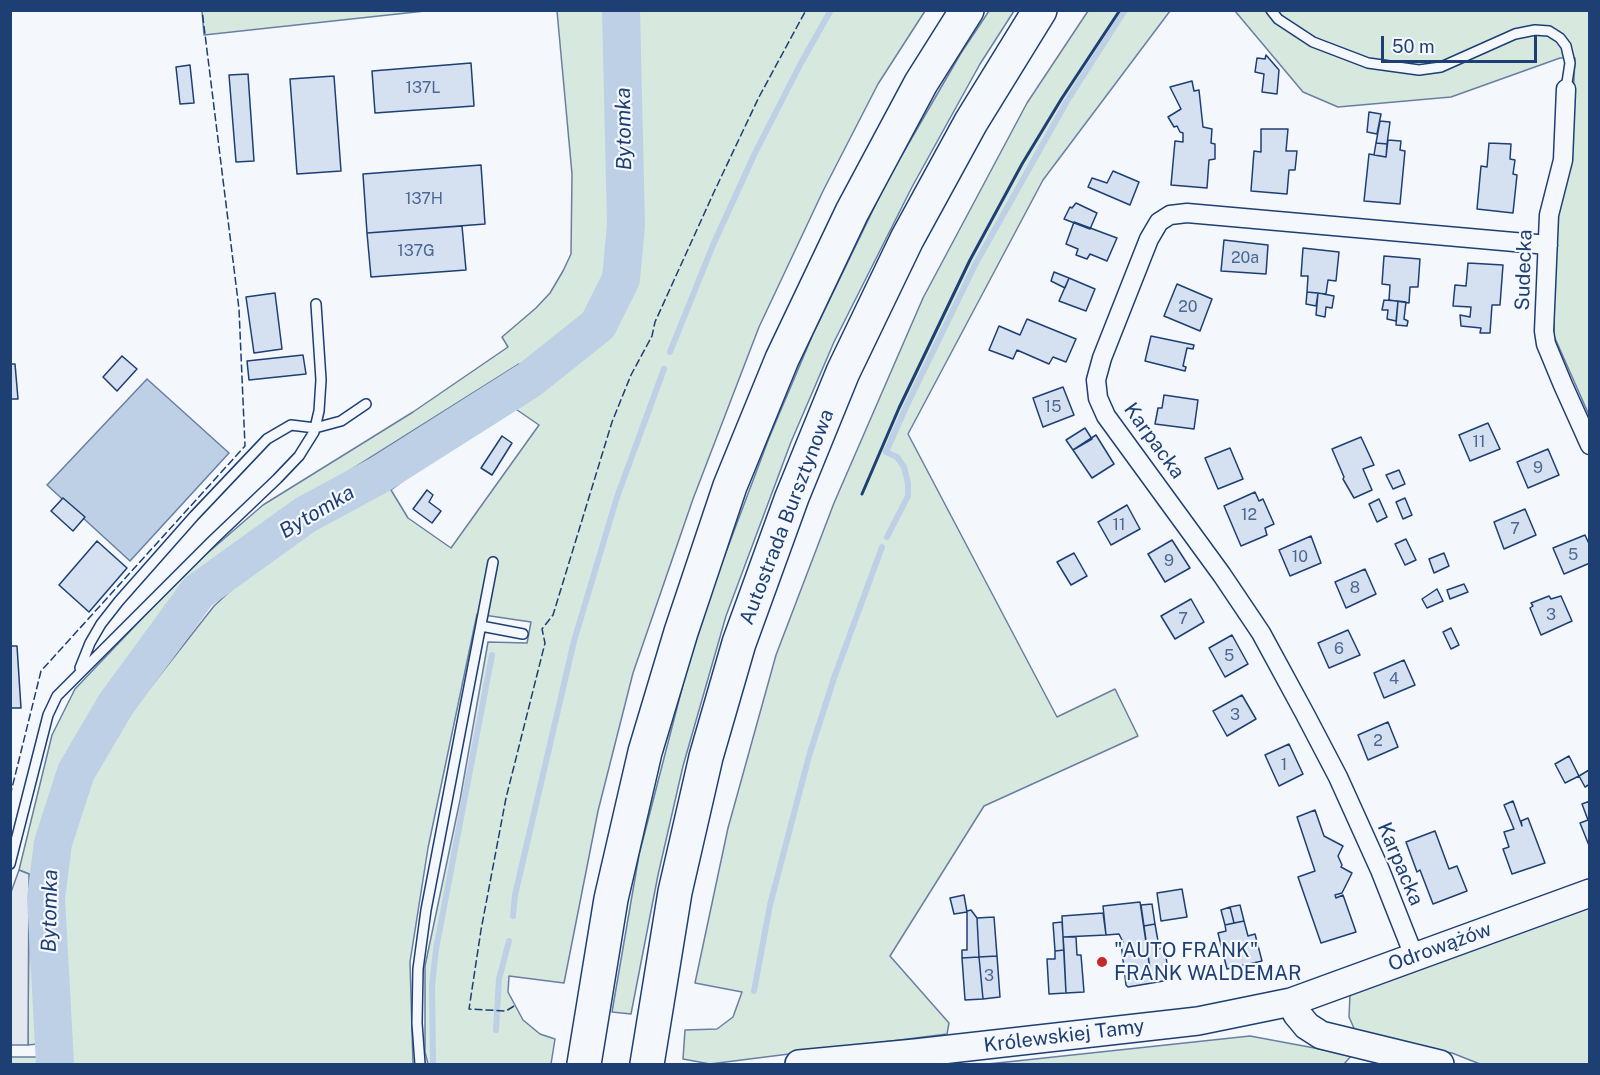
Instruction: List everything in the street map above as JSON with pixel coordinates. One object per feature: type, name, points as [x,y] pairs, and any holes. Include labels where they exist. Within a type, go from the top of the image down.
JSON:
[{"type":"highway","points":[[584,1065],[611,899],[645,752],[681,632],[730,486],[782,359],[852,212],[921,83],[967,10]]},
{"type":"highway","name":"Autostrada Bursztynowa","points":[[647,1065],[675,892],[706,758],[739,643],[792,497],[843,372],[907,239],[971,122],[1040,10]]},
{"type":"street","name":"Sudecka","points":[[1566,89],[1563,160],[1549,215],[1544,331],[1546,344],[1590,445]]},
{"type":"street","name":"Karpacka","points":[[1414,956],[1371,849],[1338,777],[1305,714],[1260,633],[1222,574],[1106,416],[1098,398],[1096,380],[1105,348],[1149,239],[1159,222],[1170,215],[1199,214],[1548,245]]},
{"type":"street","name":"Odrowążów","points":[[1291,1002],[1590,893]]},
{"type":"street","name":"Królewskiej Tamy","points":[[799,1065],[904,1060],[1198,1021],[1291,1002]]},
{"type":"street","points":[[1291,1002],[1307,1026],[1321,1035],[1440,1065]]},
{"type":"lane","points":[[1271,10],[1278,19],[1313,42],[1368,63],[1419,70],[1441,67],[1515,34],[1534,30],[1549,31],[1560,38],[1566,46],[1570,63],[1566,89]]},
{"type":"lane","points":[[10,864],[48,715],[57,696],[213,540],[278,479],[299,456],[315,428],[319,411],[321,380],[316,304]]},
{"type":"lane","points":[[78,673],[95,634],[119,601],[194,516],[267,439],[291,425],[315,428],[341,421],[366,404]]},
{"type":"lane","points":[[420,1065],[417,1023],[418,969],[426,910],[493,562]]},
{"type":"lane","points":[[481,626],[523,634]]},
{"type":"shaded area","points":[[202,10],[425,11],[204,35]]},
{"type":"shaded area","points":[[557,11],[925,11],[878,84],[823,191],[759,327],[693,499],[633,673],[598,811],[564,983],[509,976],[508,992],[523,1020],[540,1034],[555,1039],[551,1064],[428,1064],[425,1052],[425,966],[460,800],[488,642],[527,643],[531,622],[477,614],[428,848],[410,962],[413,1064],[68,1064],[56,913],[59,874],[79,796],[113,735],[214,606],[268,556],[360,504],[428,452],[435,457],[391,490],[408,518],[451,548],[539,425],[507,403],[538,388],[529,380],[519,364],[287,510],[193,584],[95,717],[55,797],[40,878],[46,1043],[28,1045],[29,874],[19,870],[52,735],[75,689],[189,569],[263,505],[413,412],[508,347],[502,337],[550,293],[563,271],[571,254],[572,174]]},
{"type":"shaded area","points":[[989,11],[1014,11],[980,64],[912,187],[834,342],[791,442],[726,616],[683,766],[658,875],[631,1014],[612,1012],[639,855],[687,669],[717,576],[769,438],[813,334],[888,179],[961,53]]},
{"type":"shaded area","points":[[1088,11],[1170,11],[1043,180],[908,434],[1057,717],[1115,689],[1138,736],[984,806],[890,956],[949,1023],[947,1034],[710,1064],[683,1059],[685,1030],[717,1029],[733,1017],[742,992],[695,983],[728,828],[776,655],[834,503],[923,298],[1027,103]]},
{"type":"shaded area","points":[[1235,11],[1589,11],[1589,415],[1554,336],[1554,219],[1570,160],[1575,58],[1560,58],[1451,97],[1338,107],[1303,92]]},
{"type":"shaded area","points":[[19,870],[29,874],[28,1045],[11,1045],[10,895]]},
{"type":"shaded area","points":[[1589,905],[1589,1064],[1480,1064],[1452,1053],[1357,1035],[1349,1017],[1350,994]]},
{"type":"shaded area","points":[[1250,1036],[1352,1055],[1344,1064],[988,1064]]},
{"type":"shaded area","points":[[11,1057],[50,1057],[50,1064],[11,1064]]},
{"type":"water","points":[[147,379],[229,453],[130,561],[47,485]]},
{"type":"building","points":[[1266,55],[1279,70],[1277,94],[1262,92],[1264,74],[1255,72],[1257,58],[1265,59]]},
{"type":"building","points":[[471,63],[474,106],[375,113],[372,71]]},
{"type":"building","points":[[190,65],[194,103],[180,104],[176,67]]},
{"type":"building","points":[[248,74],[254,161],[236,162],[229,75]]},
{"type":"building","points":[[334,76],[341,171],[297,174],[290,79]]},
{"type":"building","points":[[1192,81],[1194,91],[1199,90],[1203,127],[1212,129],[1211,143],[1215,144],[1215,159],[1209,160],[1207,188],[1171,185],[1175,141],[1183,142],[1183,133],[1177,126],[1174,127],[1168,117],[1181,109],[1170,87]]},
{"type":"building","points":[[1369,112],[1381,114],[1377,134],[1367,132]]},
{"type":"building","points":[[1380,121],[1390,122],[1387,144],[1376,143]]},
{"type":"building","points":[[1261,129],[1288,129],[1286,151],[1297,151],[1295,170],[1289,170],[1287,194],[1251,191],[1254,151],[1261,152]]},
{"type":"building","points":[[1388,140],[1401,141],[1400,150],[1405,151],[1400,204],[1364,201],[1369,154],[1386,157]]},
{"type":"building","points":[[1376,143],[1387,144],[1386,157],[1374,155]]},
{"type":"building","points":[[1489,143],[1511,144],[1510,159],[1515,160],[1513,174],[1517,175],[1513,213],[1477,209],[1481,166],[1487,167]]},
{"type":"building","points":[[481,165],[485,224],[367,233],[363,174]]},
{"type":"building","points":[[1113,171],[1139,182],[1130,205],[1088,187],[1092,178],[1107,183]]},
{"type":"building","points":[[1076,203],[1097,213],[1090,229],[1064,219],[1070,207],[1072,208]]},
{"type":"building","points":[[1074,222],[1117,238],[1107,261],[1090,254],[1087,259],[1076,255],[1078,249],[1066,244]]},
{"type":"building","points":[[462,226],[466,270],[371,277],[367,233]]},
{"type":"building","points":[[1224,240],[1268,245],[1266,274],[1221,271]]},
{"type":"building","points":[[1303,248],[1339,252],[1336,281],[1328,280],[1326,294],[1307,292],[1308,276],[1301,276]]},
{"type":"building","points":[[1384,256],[1420,259],[1418,287],[1410,287],[1409,303],[1389,300],[1390,285],[1382,284]]},
{"type":"building","points":[[1468,263],[1503,265],[1500,305],[1492,305],[1490,333],[1480,333],[1481,328],[1461,326],[1460,315],[1470,317],[1471,307],[1453,306],[1455,285],[1466,286]]},
{"type":"building","points":[[1054,272],[1069,278],[1065,288],[1051,281]]},
{"type":"building","points":[[1069,278],[1095,289],[1086,311],[1059,301]]},
{"type":"building","points":[[1177,284],[1212,299],[1200,331],[1164,316]]},
{"type":"building","points":[[1307,292],[1318,293],[1316,306],[1306,304]]},
{"type":"building","points":[[275,293],[282,349],[254,353],[246,297]]},
{"type":"building","points":[[1318,293],[1334,296],[1332,308],[1326,307],[1325,317],[1316,315]]},
{"type":"building","points":[[1384,300],[1398,301],[1396,321],[1387,319],[1388,310],[1382,310]]},
{"type":"building","points":[[1398,301],[1406,302],[1404,319],[1408,321],[1407,326],[1396,325]]},
{"type":"building","points":[[1027,319],[1076,339],[1066,362],[1053,357],[1049,364],[1017,350],[1013,359],[989,350],[999,326],[1020,335]]},
{"type":"building","points":[[1151,336],[1194,345],[1193,349],[1187,348],[1183,366],[1186,367],[1185,371],[1145,361]]},
{"type":"building","points":[[303,355],[306,374],[249,380],[247,361]]},
{"type":"building","points":[[122,356],[137,369],[117,391],[103,377]]},
{"type":"building","points":[[10,364],[15,364],[18,399],[10,399]]},
{"type":"building","points":[[1063,387],[1074,415],[1043,427],[1033,398]]},
{"type":"building","points":[[1164,395],[1198,400],[1194,429],[1155,424],[1158,408],[1162,408]]},
{"type":"building","points":[[1488,423],[1500,449],[1470,461],[1459,435]]},
{"type":"building","points":[[1085,428],[1092,439],[1073,450],[1066,440]]},
{"type":"building","points":[[1096,435],[1114,464],[1092,478],[1073,450]]},
{"type":"building","points":[[502,436],[512,443],[492,475],[481,468]]},
{"type":"building","points":[[1361,437],[1374,465],[1363,469],[1372,490],[1354,498],[1343,479],[1332,449]]},
{"type":"building","points":[[1230,448],[1243,479],[1218,489],[1205,458]]},
{"type":"building","points":[[1548,449],[1559,475],[1528,488],[1517,462]]},
{"type":"building","points":[[1399,470],[1405,484],[1393,489],[1386,475]]},
{"type":"building","points":[[427,490],[433,495],[429,502],[441,511],[432,523],[413,509]]},
{"type":"building","points":[[1255,492],[1259,501],[1263,499],[1274,524],[1265,528],[1267,535],[1241,546],[1224,506]]},
{"type":"building","points":[[63,498],[85,517],[73,531],[51,511]]},
{"type":"building","points":[[1405,498],[1412,515],[1403,519],[1396,502]]},
{"type":"building","points":[[1379,499],[1387,517],[1377,522],[1369,504]]},
{"type":"building","points":[[1127,505],[1140,529],[1111,545],[1098,522]]},
{"type":"building","points":[[1525,509],[1536,535],[1504,549],[1494,522]]},
{"type":"building","points":[[1585,535],[1590,546],[1590,563],[1564,574],[1553,548]]},
{"type":"building","points":[[1311,536],[1321,563],[1290,576],[1279,550]]},
{"type":"building","points":[[1406,539],[1416,560],[1405,565],[1395,544]]},
{"type":"building","points":[[1172,540],[1190,568],[1165,582],[1148,554]]},
{"type":"building","points":[[97,541],[127,568],[89,612],[59,585]]},
{"type":"building","points":[[1074,553],[1087,576],[1071,585],[1057,562]]},
{"type":"building","points":[[1444,553],[1449,566],[1434,573],[1429,559]]},
{"type":"building","points":[[1365,569],[1376,594],[1346,608],[1335,582]]},
{"type":"building","points":[[1464,584],[1468,592],[1450,599],[1447,590]]},
{"type":"building","points":[[1437,589],[1443,601],[1427,608],[1422,599]]},
{"type":"building","points":[[1549,596],[1551,599],[1561,596],[1572,621],[1541,635],[1530,608],[1533,606],[1531,603]]},
{"type":"building","points":[[1191,599],[1204,622],[1175,639],[1161,616]]},
{"type":"building","points":[[1451,628],[1459,645],[1451,649],[1443,632]]},
{"type":"building","points":[[1348,630],[1360,655],[1329,668],[1318,643]]},
{"type":"building","points":[[1232,635],[1248,664],[1225,677],[1209,648]]},
{"type":"building","points":[[10,646],[17,646],[21,708],[10,708]]},
{"type":"building","points":[[1404,660],[1415,685],[1384,698],[1374,673]]},
{"type":"building","points":[[1242,695],[1256,719],[1227,736],[1213,711]]},
{"type":"building","points":[[1388,722],[1398,747],[1368,760],[1358,735]]},
{"type":"building","points":[[1289,744],[1303,774],[1279,786],[1265,755]]},
{"type":"building","points":[[1569,756],[1579,776],[1565,783],[1555,764]]},
{"type":"building","points":[[1589,770],[1590,784],[1585,787],[1579,776]]},
{"type":"building","points":[[1513,801],[1522,826],[1521,821],[1528,818],[1545,863],[1512,874],[1503,849],[1509,847],[1504,832],[1514,829],[1504,805]]},
{"type":"building","points":[[1590,801],[1590,848],[1580,823],[1588,820],[1582,804]]},
{"type":"building","points":[[1315,810],[1324,836],[1343,846],[1338,856],[1341,867],[1352,873],[1342,893],[1335,895],[1336,898],[1343,895],[1356,932],[1321,943],[1298,877],[1315,871],[1297,817]]},
{"type":"building","points":[[1435,831],[1449,869],[1457,866],[1467,891],[1433,904],[1420,870],[1417,872],[1406,842]]},
{"type":"building","points":[[1182,889],[1187,917],[1161,921],[1157,893]]},
{"type":"building","points":[[964,895],[967,912],[954,914],[950,898]]},
{"type":"building","points":[[1140,902],[1152,983],[1128,987],[1121,943],[1123,942],[1119,934],[1106,935],[1103,906]]},
{"type":"building","points":[[1152,904],[1155,924],[1144,926],[1141,905]]},
{"type":"building","points":[[1240,905],[1244,921],[1234,923],[1230,907]]},
{"type":"building","points":[[1230,907],[1234,923],[1225,925],[1221,910]]},
{"type":"building","points":[[971,910],[977,918],[979,957],[962,958],[962,950],[967,950],[967,911]]},
{"type":"building","points":[[1103,913],[1106,935],[1063,937],[1062,916]]},
{"type":"building","points":[[994,917],[997,956],[979,957],[977,918]]},
{"type":"building","points":[[1244,921],[1248,936],[1255,934],[1262,961],[1227,969],[1218,933],[1226,931],[1225,925]]},
{"type":"building","points":[[1062,922],[1064,950],[1055,951],[1053,923]]},
{"type":"building","points":[[1155,924],[1157,949],[1165,948],[1169,980],[1152,983],[1144,926]]},
{"type":"building","points":[[1063,937],[1076,937],[1077,955],[1081,955],[1084,992],[1066,993]]},
{"type":"building","points":[[1064,950],[1066,993],[1049,994],[1047,959],[1055,959],[1055,951]]},
{"type":"building","points":[[997,956],[1000,997],[983,999],[979,957]]},
{"type":"building","points":[[979,957],[983,999],[965,1000],[962,958]]},
{"type":"waterway","name":"Bytomka","points":[[55,1064],[46,898],[53,843],[76,772],[116,704],[198,592],[305,515],[379,475],[529,380],[598,325],[621,279],[626,225],[621,10]]},
{"type":"waterway","points":[[670,352],[713,245],[755,153],[831,10]]},
{"type":"waterway","points":[[887,537],[908,496],[904,467],[897,457],[886,452],[906,407],[976,263],[1067,101],[1125,10]]},
{"type":"waterway","points":[[513,916],[515,895],[574,641],[617,497],[664,369]]},
{"type":"waterway","points":[[754,991],[770,905],[809,756],[834,678],[882,547]]},
{"type":"waterway","points":[[433,1062],[432,986],[436,949],[492,655]]},
{"type":"waterway","points":[[496,1030],[499,979],[509,941]]},
{"type":"fence","points":[[10,796],[41,671],[245,446],[239,309],[202,10]]},
{"type":"fence","points":[[514,1006],[506,1011],[469,1009],[481,930],[506,798],[545,643],[542,629],[553,615],[612,422],[631,375],[652,336],[655,322],[759,97],[806,10]]},
{"type":"wall","points":[[862,494],[899,408],[970,260],[1022,164],[1120,10]]},
{"type":"place","name":"\"AUTO FRANK\" FRANK WALDEMAR","points":[[1102,962]]}]
